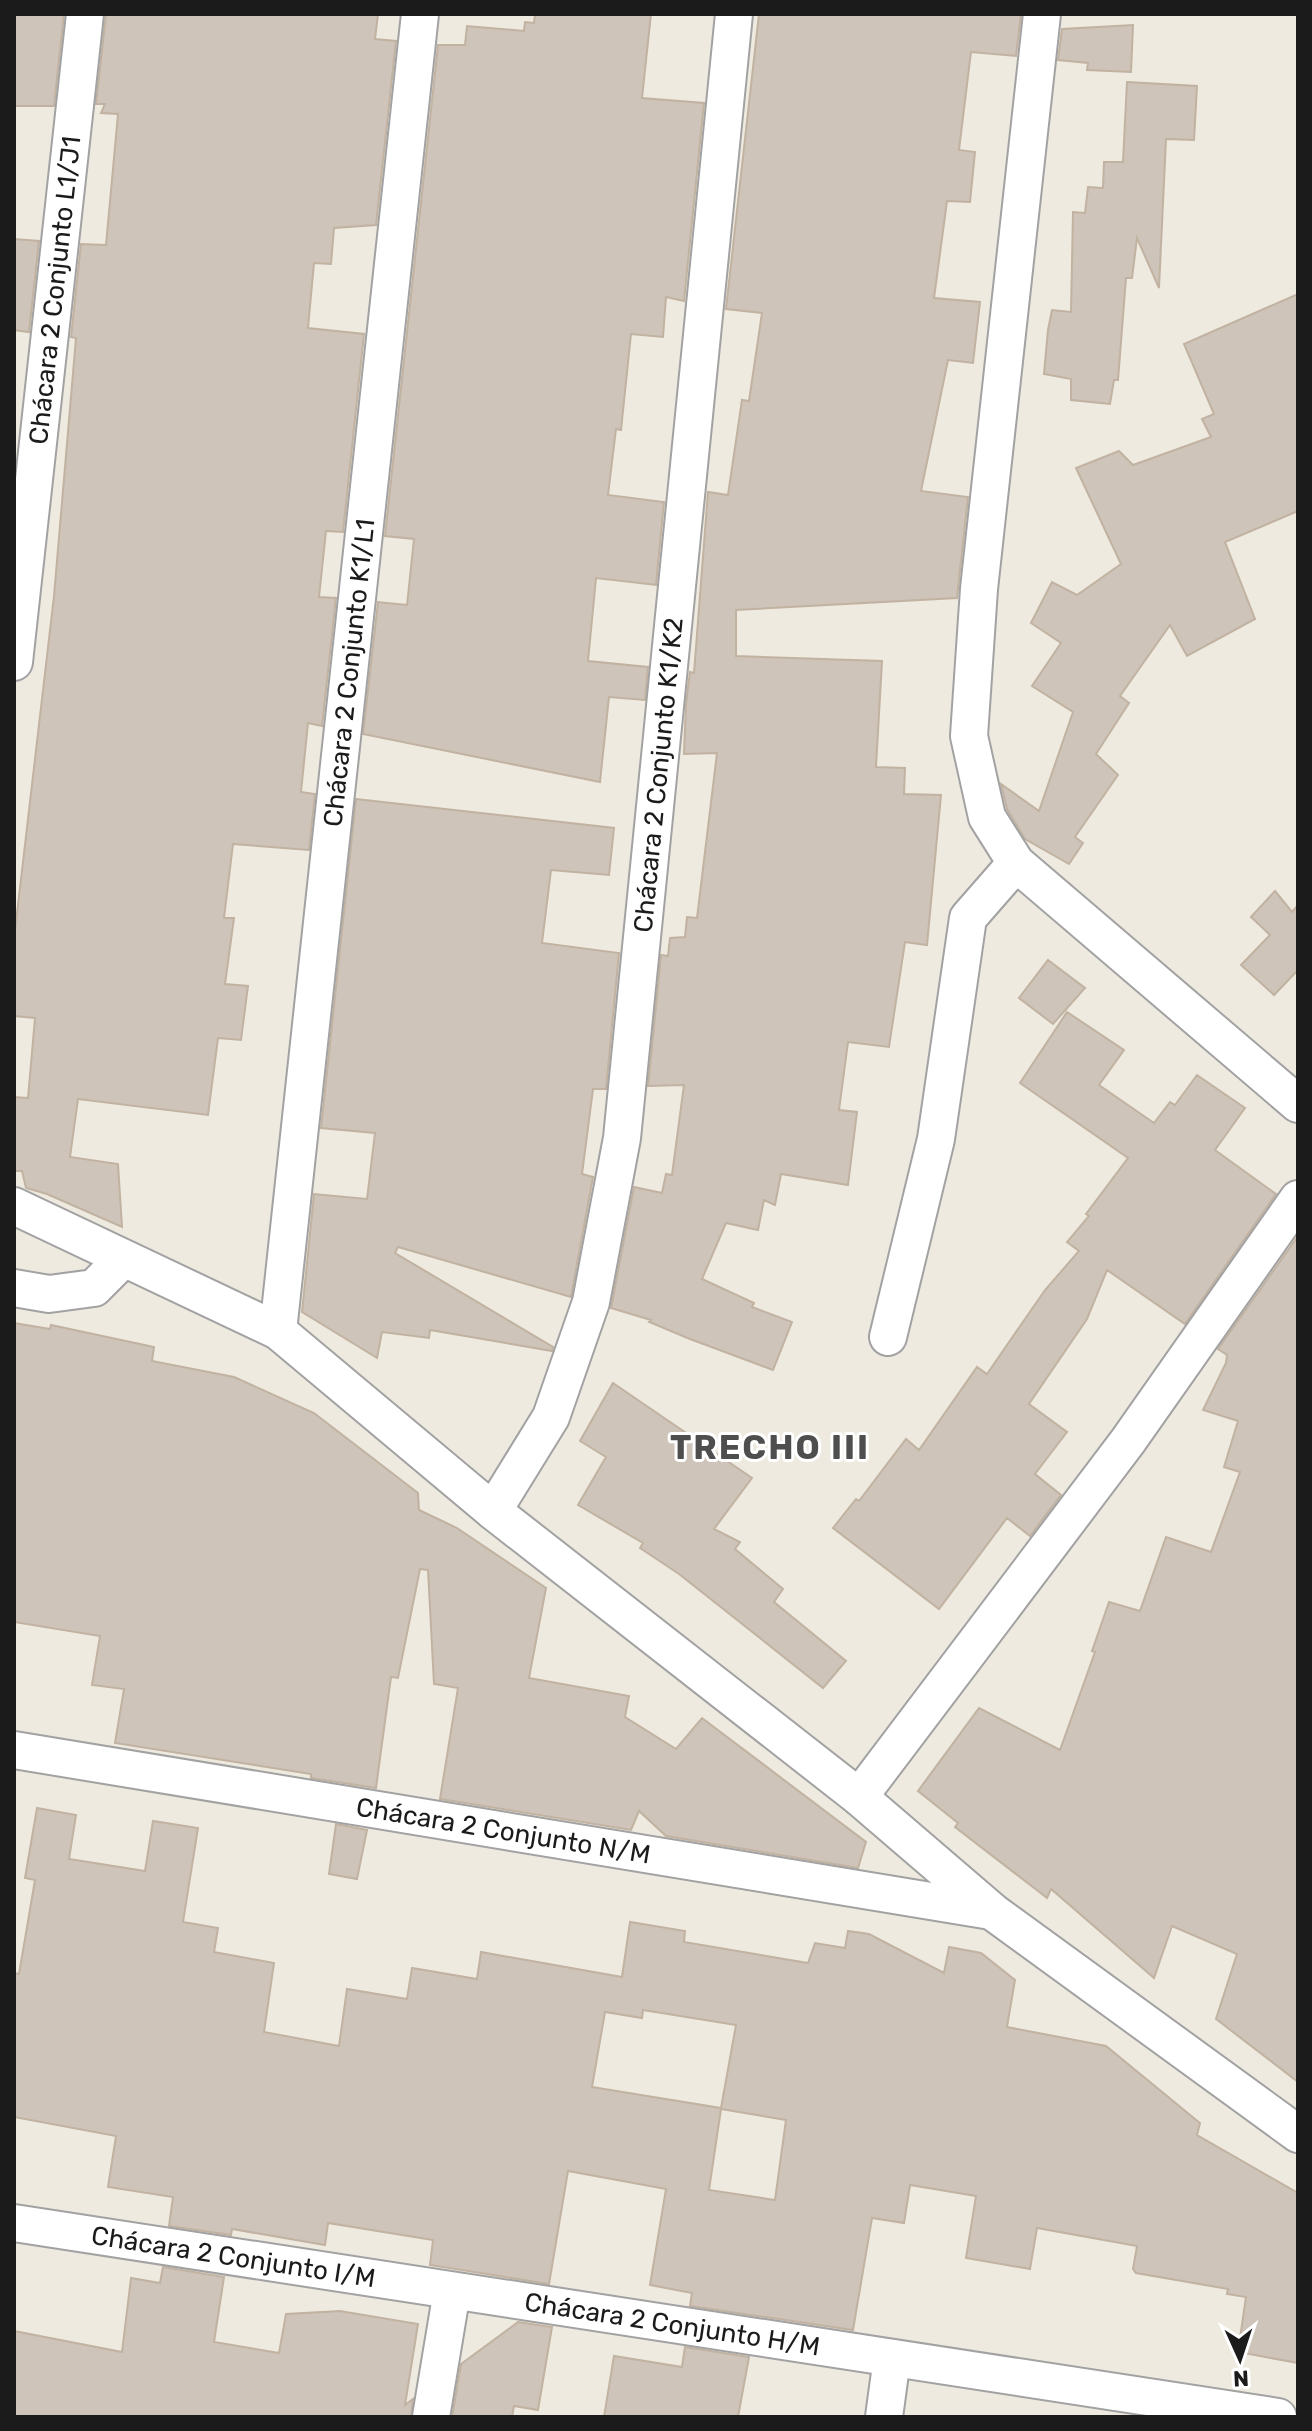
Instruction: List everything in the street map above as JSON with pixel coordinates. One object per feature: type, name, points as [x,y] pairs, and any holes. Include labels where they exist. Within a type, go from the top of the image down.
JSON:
[{"type":"street","name":"Chácara 2 Conjunto L1/J1","points":[[14,662],[85,14]]},
{"type":"street","name":"Chácara 2 Conjunto K1/L1","points":[[278,1331],[420,14]]},
{"type":"street","name":"Chácara 2 Conjunto K1/K2","points":[[493,1511],[551,1417],[586,1317],[622,1138],[734,14]]},
{"type":"street","points":[[1042,14],[979,589],[969,736],[987,817],[1016,863],[1298,1104]]},
{"type":"street","points":[[888,1337],[936,1139],[968,918],[1016,863]]},
{"type":"street","points":[[859,1797],[1128,1441],[1298,1199]]},
{"type":"street","points":[[14,1206],[278,1331],[493,1511],[859,1797],[993,1912],[1296,2124]]},
{"type":"street","points":[[14,1288],[49,1294],[94,1288],[123,1259]]},
{"type":"street","name":"Chácara 2 Conjunto N/M","points":[[14,1750],[993,1912]]},
{"type":"street","name":"Chácara 2 Conjunto I/M","points":[[14,2223],[452,2291]]},
{"type":"street","points":[[431,2417],[452,2291]]},
{"type":"street","name":"Chácara 2 Conjunto H/M","points":[[452,2291],[1278,2417]]},
{"type":"street","points":[[884,2417],[892,2358]]},
{"type":"building","points":[[14,14],[64,14],[54,106],[14,106]]},
{"type":"building","points":[[106,14],[378,14],[375,39],[396,41],[376,225],[334,228],[331,264],[314,263],[308,328],[364,334],[343,532],[326,531],[319,597],[336,598],[322,726],[308,723],[301,792],[315,794],[309,850],[233,844],[224,918],[234,918],[225,984],[248,986],[241,1040],[218,1038],[208,1115],[78,1099],[70,1157],[118,1164],[122,1227],[26,1188],[22,1171],[14,1171],[14,1097],[28,1098],[35,1018],[14,1016],[14,939],[54,596],[76,338],[71,337],[81,244],[106,245],[118,114],[101,113],[105,104],[96,104]]},
{"type":"building","points":[[535,14],[651,14],[642,98],[704,103],[684,301],[666,297],[663,337],[631,334],[621,430],[616,429],[608,495],[664,502],[656,585],[596,578],[588,661],[648,667],[645,700],[609,697],[600,782],[363,734],[378,602],[407,605],[414,539],[385,536],[438,45],[465,45],[467,26],[524,31],[525,22],[534,23]]},
{"type":"building","points":[[759,14],[1021,14],[1016,56],[971,52],[959,150],[975,152],[970,202],[947,201],[934,298],[980,302],[973,363],[948,360],[921,491],[968,497],[957,598],[736,610],[736,656],[882,661],[876,767],[905,768],[904,794],[941,795],[927,945],[905,942],[889,1047],[848,1042],[839,1110],[857,1112],[848,1185],[781,1174],[775,1205],[764,1200],[758,1230],[726,1223],[702,1279],[754,1303],[752,1307],[792,1322],[773,1370],[649,1322],[651,1320],[611,1308],[634,1187],[662,1193],[666,1174],[672,1175],[684,1085],[648,1086],[661,955],[668,956],[670,938],[685,937],[687,917],[697,918],[717,753],[684,754],[686,703],[690,672],[694,673],[708,492],[728,495],[742,400],[749,401],[762,313],[726,309]]},
{"type":"building","points":[[1133,25],[1131,72],[1087,70],[1088,63],[1058,60],[1062,29]]},
{"type":"building","points":[[1127,82],[1197,86],[1194,140],[1166,139],[1159,288],[1137,238],[1132,278],[1126,278],[1118,380],[1114,380],[1110,404],[1071,400],[1071,379],[1044,374],[1048,330],[1052,310],[1071,312],[1073,212],[1085,213],[1088,187],[1103,188],[1104,162],[1123,162]]},
{"type":"building","points":[[14,239],[39,241],[29,332],[14,330]]},
{"type":"building","points":[[1298,294],[1298,511],[1225,542],[1255,619],[1187,656],[1170,625],[1120,696],[1129,703],[1096,754],[1118,775],[1075,837],[1083,843],[1069,864],[1025,839],[1007,809],[1001,784],[1039,811],[1073,712],[1032,686],[1061,643],[1031,623],[1052,582],[1077,595],[1121,564],[1076,468],[1119,451],[1133,465],[1211,437],[1202,419],[1214,414],[1184,344]]},
{"type":"building","points":[[356,799],[614,828],[609,875],[551,870],[542,943],[619,953],[606,1089],[593,1089],[582,1174],[593,1177],[571,1297],[398,1247],[395,1253],[553,1347],[552,1351],[430,1330],[429,1338],[382,1332],[377,1358],[302,1312],[314,1194],[367,1199],[375,1133],[321,1128]]},
{"type":"building","points":[[1275,891],[1292,912],[1298,905],[1298,970],[1274,995],[1241,965],[1270,935],[1251,917]]},
{"type":"building","points":[[1048,960],[1085,988],[1053,1024],[1019,998]]},
{"type":"building","points":[[1067,1012],[1124,1050],[1099,1085],[1154,1123],[1170,1102],[1175,1105],[1197,1075],[1245,1108],[1215,1150],[1276,1194],[1185,1324],[1107,1270],[1087,1319],[1029,1404],[1067,1432],[1035,1474],[1061,1495],[1030,1536],[1007,1518],[939,1609],[833,1528],[856,1499],[859,1501],[906,1439],[919,1450],[977,1367],[987,1374],[1045,1290],[1079,1251],[1067,1242],[1089,1216],[1086,1214],[1128,1158],[1020,1083]]},
{"type":"building","points":[[1298,1236],[1298,2082],[1216,2019],[1237,1954],[1172,1926],[1154,1978],[1051,1889],[1047,1898],[955,1827],[958,1823],[918,1791],[979,1708],[1060,1750],[1095,1652],[1092,1651],[1109,1602],[1140,1611],[1166,1537],[1211,1552],[1240,1472],[1224,1467],[1238,1421],[1203,1410],[1226,1363],[1227,1355],[1218,1349]]},
{"type":"building","points":[[14,1323],[50,1329],[51,1325],[154,1347],[152,1361],[234,1377],[314,1413],[418,1493],[419,1510],[457,1528],[546,1588],[529,1678],[629,1696],[625,1717],[676,1749],[702,1718],[866,1842],[858,1868],[666,1836],[639,1811],[631,1830],[440,1799],[458,1688],[434,1684],[428,1570],[420,1569],[398,1678],[391,1677],[376,1788],[311,1778],[311,1774],[115,1743],[124,1689],[92,1685],[100,1636],[14,1622]]},
{"type":"building","points":[[613,1383],[752,1478],[714,1529],[740,1542],[735,1549],[783,1589],[774,1602],[846,1661],[823,1688],[679,1574],[640,1548],[643,1543],[578,1505],[606,1457],[580,1441]]},
{"type":"building","points":[[37,1808],[76,1815],[69,1859],[145,1871],[153,1821],[198,1828],[183,1922],[218,1928],[214,1952],[274,1963],[264,2032],[339,2046],[347,1989],[407,1999],[412,1968],[477,1979],[481,1952],[622,1977],[630,1922],[685,1931],[684,1942],[808,1963],[815,1943],[845,1948],[848,1931],[869,1934],[944,1973],[949,1947],[981,1953],[1015,1980],[1007,2027],[1106,2046],[1200,2123],[1197,2135],[1298,2193],[1298,2363],[1238,2352],[1246,2297],[1227,2294],[1228,2289],[1136,2273],[1133,2269],[1137,2246],[1037,2228],[1030,2269],[966,2258],[976,2196],[910,2185],[904,2223],[872,2218],[853,2330],[690,2306],[692,2293],[650,2285],[666,2189],[568,2171],[549,2284],[430,2265],[433,2240],[328,2223],[325,2245],[232,2229],[231,2235],[169,2226],[173,2197],[108,2187],[116,2136],[14,2117],[14,1973],[19,1974],[35,1880],[25,1878]],"holes":[[[643,2010],[736,2025],[721,2108],[592,2087],[605,2012],[642,2018]],[[721,2109],[786,2120],[775,2200],[709,2190]]]},
{"type":"building","points":[[336,1824],[367,1830],[357,1879],[329,1874]]},
{"type":"building","points":[[163,2267],[224,2277],[214,2342],[279,2353],[286,2314],[340,2311],[418,2324],[405,2405],[413,2399],[411,2417],[14,2417],[14,2331],[122,2352],[131,2278],[160,2283]]},
{"type":"building","points":[[518,2322],[552,2327],[538,2410],[514,2406],[512,2417],[452,2417],[461,2364]]},
{"type":"building","points":[[685,2347],[749,2357],[738,2417],[604,2417],[614,2356],[682,2367]]},
{"type":"district","name":"TRECHO III","points":[[770,1447]]}]
